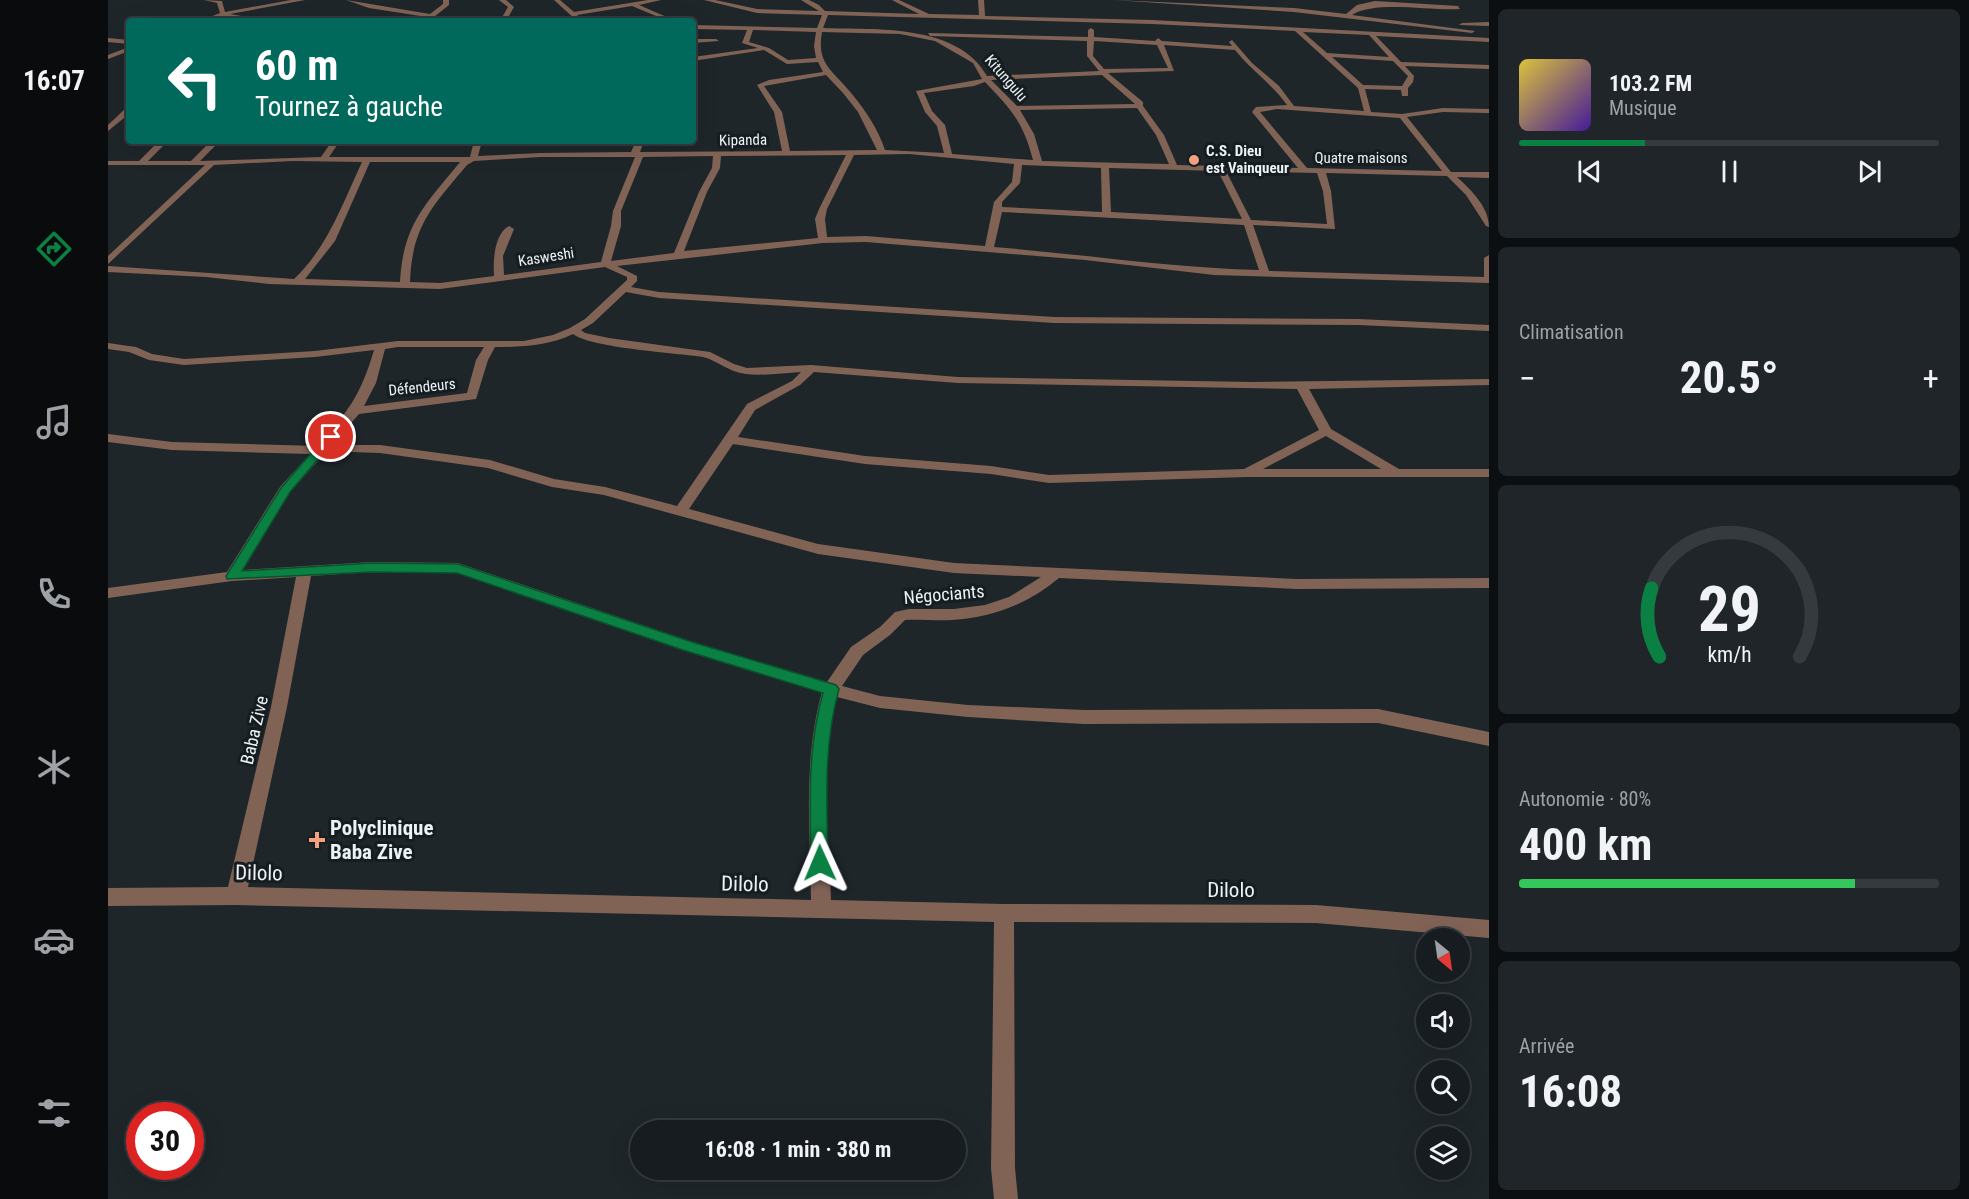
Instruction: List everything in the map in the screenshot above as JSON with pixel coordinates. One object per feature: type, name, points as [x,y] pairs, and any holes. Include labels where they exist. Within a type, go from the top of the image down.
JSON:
[{"type":"street","points":[[207,0],[220,2],[222,14]]},
{"type":"street","points":[[211,18],[222,14],[302,0]]},
{"type":"street","points":[[350,0],[369,6],[432,16]]},
{"type":"street","points":[[429,18],[446,5],[446,0]]},
{"type":"street","points":[[502,0],[511,7],[505,18]]},
{"type":"street","points":[[557,0],[577,18]]},
{"type":"street","points":[[573,14],[658,0]]},
{"type":"street","points":[[711,0],[753,11],[930,18],[1152,22],[1298,32],[1489,40]]},
{"type":"street","points":[[804,0],[825,14]]},
{"type":"street","points":[[895,0],[930,18]]},
{"type":"street","points":[[981,0],[982,19]]},
{"type":"street","points":[[1116,0],[1238,13],[1276,9],[1294,10],[1489,33]]},
{"type":"street","points":[[1460,16],[1458,8],[1463,0]]},
{"type":"street","points":[[1281,1],[1294,10]]},
{"type":"street","points":[[1348,16],[1359,6],[1376,3],[1458,8]]},
{"type":"street","points":[[633,4],[666,18]]},
{"type":"street","points":[[1276,9],[1276,15],[1281,18]]},
{"type":"street","points":[[1238,13],[1245,28]]},
{"type":"street","points":[[222,14],[248,18]]},
{"type":"street","points":[[825,14],[818,29],[816,42],[821,60],[827,73],[844,88],[856,105],[879,142],[882,152]]},
{"type":"street","points":[[1289,21],[1324,56],[1361,87],[1405,91],[1412,78],[1371,35],[1360,18]]},
{"type":"street","points":[[1420,24],[1448,20]]},
{"type":"street","points":[[1090,21],[1092,40],[1090,56],[1103,72],[1137,101],[1160,135],[1174,167]]},
{"type":"street","points":[[949,156],[941,125],[929,112],[920,91],[974,84],[986,79],[1172,70],[1152,22]]},
{"type":"street","points":[[1435,26],[1489,24]]},
{"type":"street","points":[[1223,26],[1236,48],[1250,64],[1277,87],[1292,108]]},
{"type":"street","name":"Kitungulu","points":[[696,27],[818,29],[934,36],[976,62],[986,79],[1015,108],[1030,134],[1038,162]]},
{"type":"street","points":[[751,27],[745,43],[767,49],[787,62],[821,60]]},
{"type":"street","points":[[934,36],[1092,40],[1236,48]]},
{"type":"street","points":[[108,40],[126,42]]},
{"type":"street","points":[[696,41],[716,41]]},
{"type":"street","points":[[696,58],[767,49]]},
{"type":"street","points":[[108,57],[126,50]]},
{"type":"street","points":[[1324,56],[1489,67]]},
{"type":"street","points":[[787,153],[778,112],[760,85],[827,73]]},
{"type":"street","points":[[1361,87],[1368,113]]},
{"type":"street","points":[[1479,110],[1489,102]]},
{"type":"street","points":[[1015,108],[1139,106]]},
{"type":"street","points":[[1305,171],[1255,109],[1292,108],[1402,116],[1443,110],[1489,111]]},
{"type":"street","points":[[108,129],[126,113]]},
{"type":"street","points":[[1402,116],[1448,173],[1468,193],[1489,224]]},
{"type":"street","points":[[141,163],[161,144]]},
{"type":"street","points":[[193,163],[213,144]]},
{"type":"street","points":[[323,159],[334,144]]},
{"type":"street","points":[[405,286],[406,265],[416,227],[423,213],[464,163],[474,158],[477,144]]},
{"type":"street","points":[[632,276],[605,264],[616,226],[617,211],[640,155],[635,153],[639,144]]},
{"type":"street","points":[[540,155],[547,145]]},
{"type":"street","points":[[823,240],[820,219],[823,209],[851,152]]},
{"type":"street","name":"Kipanda","points":[[108,163],[851,152],[949,156],[1018,162]]},
{"type":"street","points":[[678,255],[703,192],[716,168],[717,154]]},
{"type":"street","points":[[296,282],[309,270],[330,241],[367,160]]},
{"type":"street","points":[[989,248],[990,232],[999,209],[998,202],[1017,178],[1018,162]]},
{"type":"street","name":"Quatre maisons","points":[[1018,162],[1489,175]]},
{"type":"street","points":[[108,261],[212,163]]},
{"type":"street","points":[[1105,165],[1107,215]]},
{"type":"street","points":[[1105,176],[1125,166]]},
{"type":"street","points":[[1221,169],[1248,223],[1266,275]]},
{"type":"street","points":[[999,209],[1332,226],[1327,191],[1321,171]]},
{"type":"street","points":[[499,279],[498,256],[509,229]]},
{"type":"street","name":"Kasweshi","points":[[108,269],[196,273],[296,282],[405,286],[462,285],[678,255],[823,240],[887,239],[1214,272],[1489,280]]},
{"type":"street","points":[[1489,258],[1489,280]]},
{"type":"street","points":[[108,346],[132,349],[149,357],[184,362],[315,354],[413,343],[491,344],[541,341],[574,330],[589,321],[632,281],[632,276],[643,259]]},
{"type":"street","points":[[624,289],[659,295],[1054,320],[1338,322],[1489,328]]},
{"type":"street","points":[[574,330],[582,336],[710,355],[730,367],[741,370],[811,368],[1000,382],[1301,385],[1489,382]]},
{"type":"street","name":"Défendeurs","points":[[355,411],[472,396],[482,360],[491,344]]},
{"type":"street","points":[[232,576],[271,510],[319,450],[355,411],[370,383],[380,347]]},
{"type":"street","points":[[680,512],[751,407],[796,383],[811,368]]},
{"type":"street","points":[[1301,385],[1326,432],[1397,472]]},
{"type":"street","points":[[1247,473],[1326,432]]},
{"type":"street","points":[[108,438],[172,446],[319,450],[380,449],[490,464],[552,483],[605,491],[818,549],[868,558],[954,568],[1297,584],[1489,584]]},
{"type":"street","points":[[730,440],[865,460],[991,470],[1049,479],[1247,473],[1489,473]]},
{"type":"street","points":[[108,593],[232,576],[408,566],[458,568],[688,646],[880,702],[968,711],[1084,717],[1378,716],[1489,739]]},
{"type":"street","name":"Baba Zive","points":[[236,896],[279,707],[304,572]]},
{"type":"street","name":"Négociants","points":[[821,909],[818,770],[824,714],[831,689],[857,651],[885,631],[900,616],[978,613],[993,610],[1027,594],[1054,574]]},
{"type":"street","name":"Dilolo","points":[[108,897],[236,896],[1004,913],[1316,914],[1489,929]]},
{"type":"street","points":[[1004,913],[1003,1168],[1006,1199]]},
{"type":"place","name":"C.S. Dieu est Vainqueur","points":[[1194,160]]},
{"type":"place","name":"Polyclinique Baba Zive","points":[[317,840]]},
{"type":"route","points":[[331,437],[285,490],[232,576],[372,567],[458,568],[688,646],[831,689],[824,714],[818,770],[820,863]]}]
